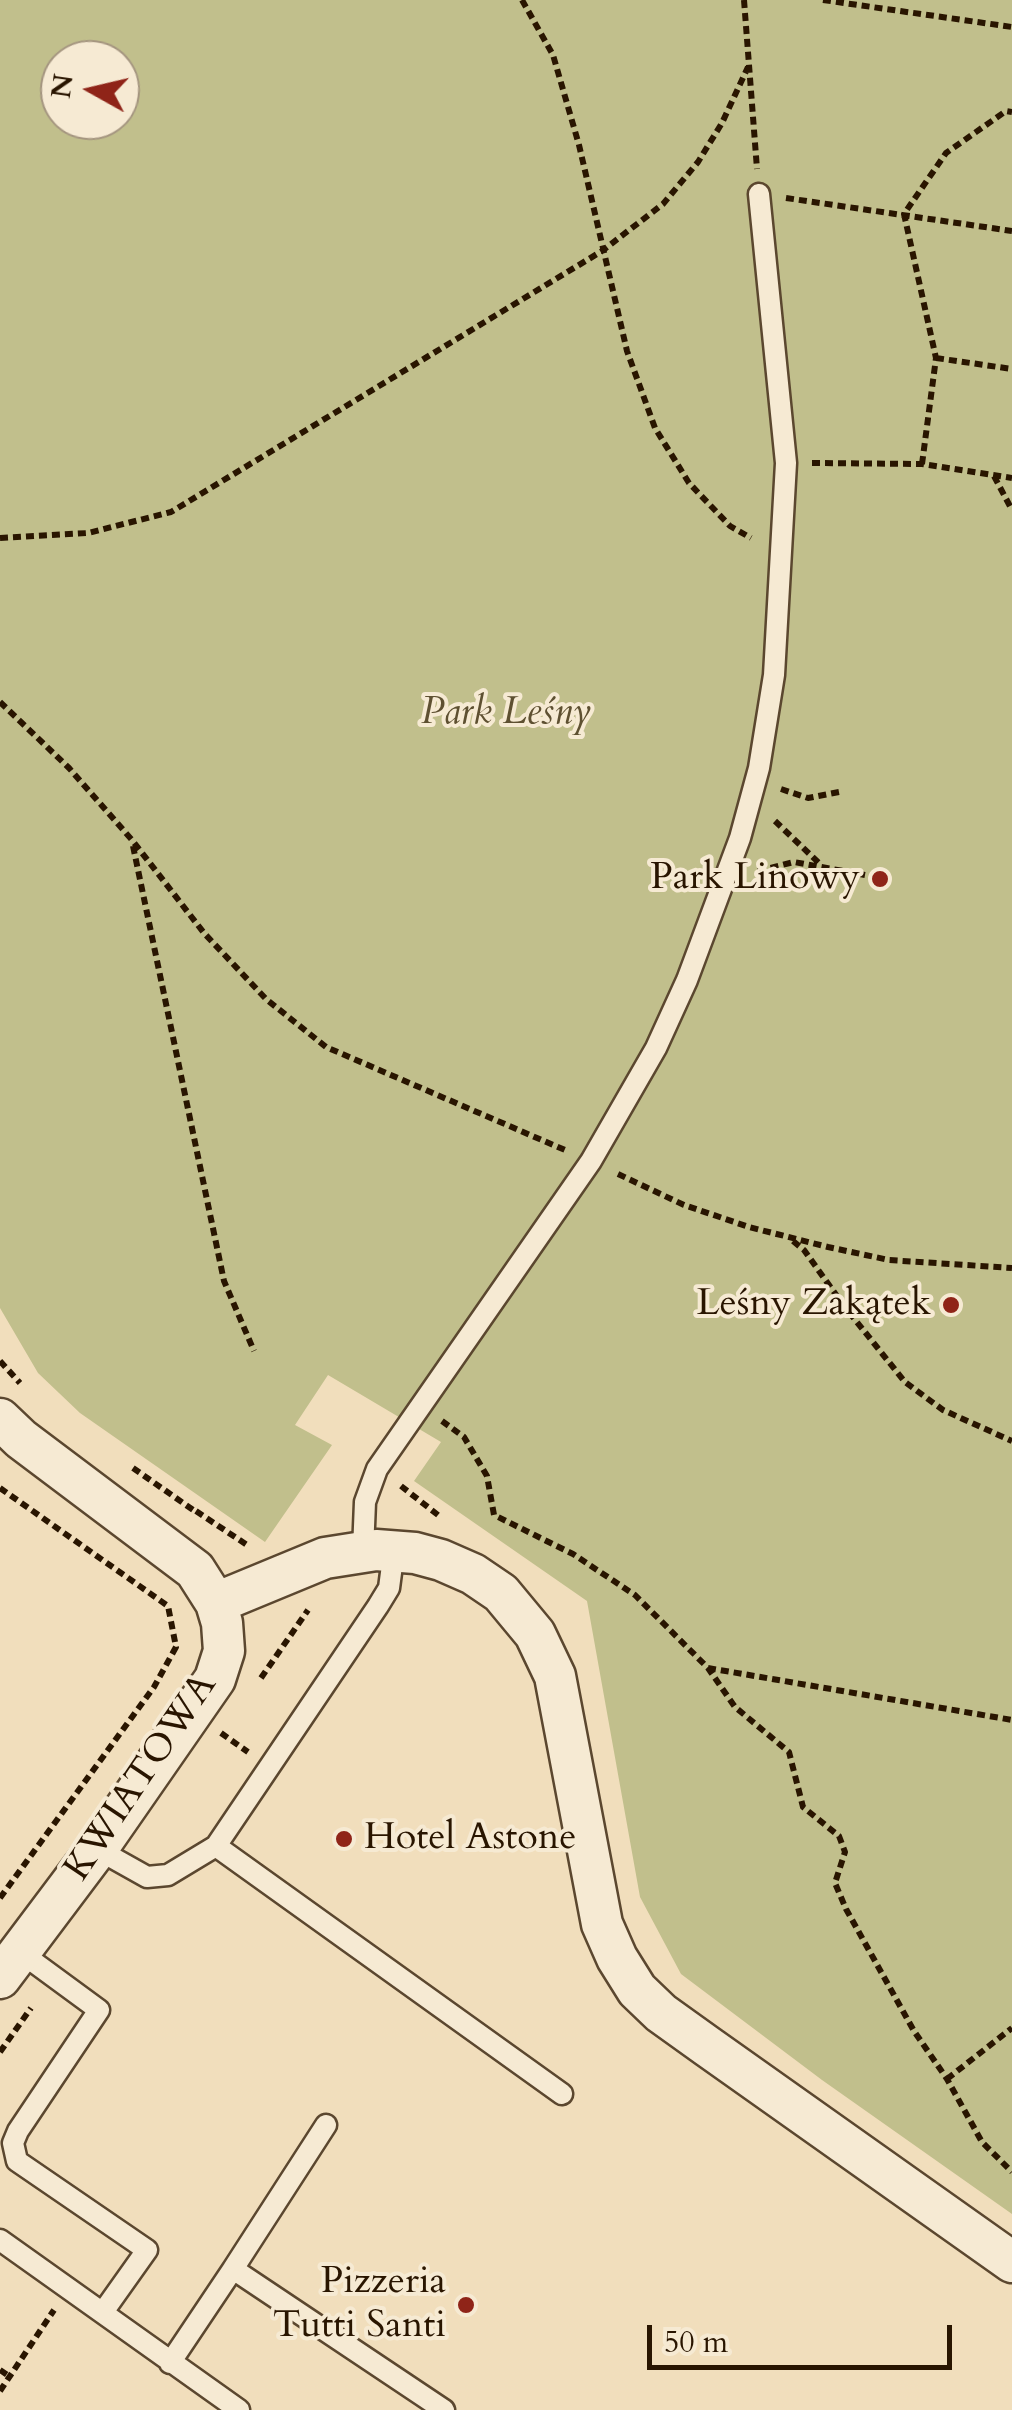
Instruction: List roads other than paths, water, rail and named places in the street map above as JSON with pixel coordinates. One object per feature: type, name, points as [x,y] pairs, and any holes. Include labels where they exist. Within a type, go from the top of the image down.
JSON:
[{"type":"street","name":"KWIATOWA","points":[[0,1420],[195,1570],[216,1603],[224,1651],[215,1679],[10,1965]]},
{"type":"street","points":[[216,1603],[324,1558],[379,1550],[442,1560],[490,1585],[524,1618],[544,1648],[560,1694],[602,1924],[637,1990],[692,2035],[1012,2262]]},
{"type":"lane","points":[[96,1849],[147,1876],[168,1875],[216,1846],[389,1588],[363,1512],[370,1485],[591,1161],[656,1048],[688,980],[722,890],[752,793],[774,675],[786,462],[759,194]]},
{"type":"lane","points":[[216,1846],[562,2094]]},
{"type":"lane","points":[[10,1965],[98,2010],[18,2131],[14,2143],[17,2160],[146,2250],[104,2312]]},
{"type":"lane","points":[[170,2362],[326,2125]]},
{"type":"lane","points":[[0,2240],[240,2410]]},
{"type":"lane","points":[[233,2269],[444,2410]]},
{"type":"place","name":"Park Linowy","points":[[880,879]]},
{"type":"place","name":"Leśny Zakątek","points":[[951,1305]]},
{"type":"place","name":"Hotel Astone","points":[[344,1839]]},
{"type":"place","name":"Pizzeria Tutti Santi","points":[[466,2305]]},
{"type":"park label","name":"Park Leśny","points":[[506,714]]}]
